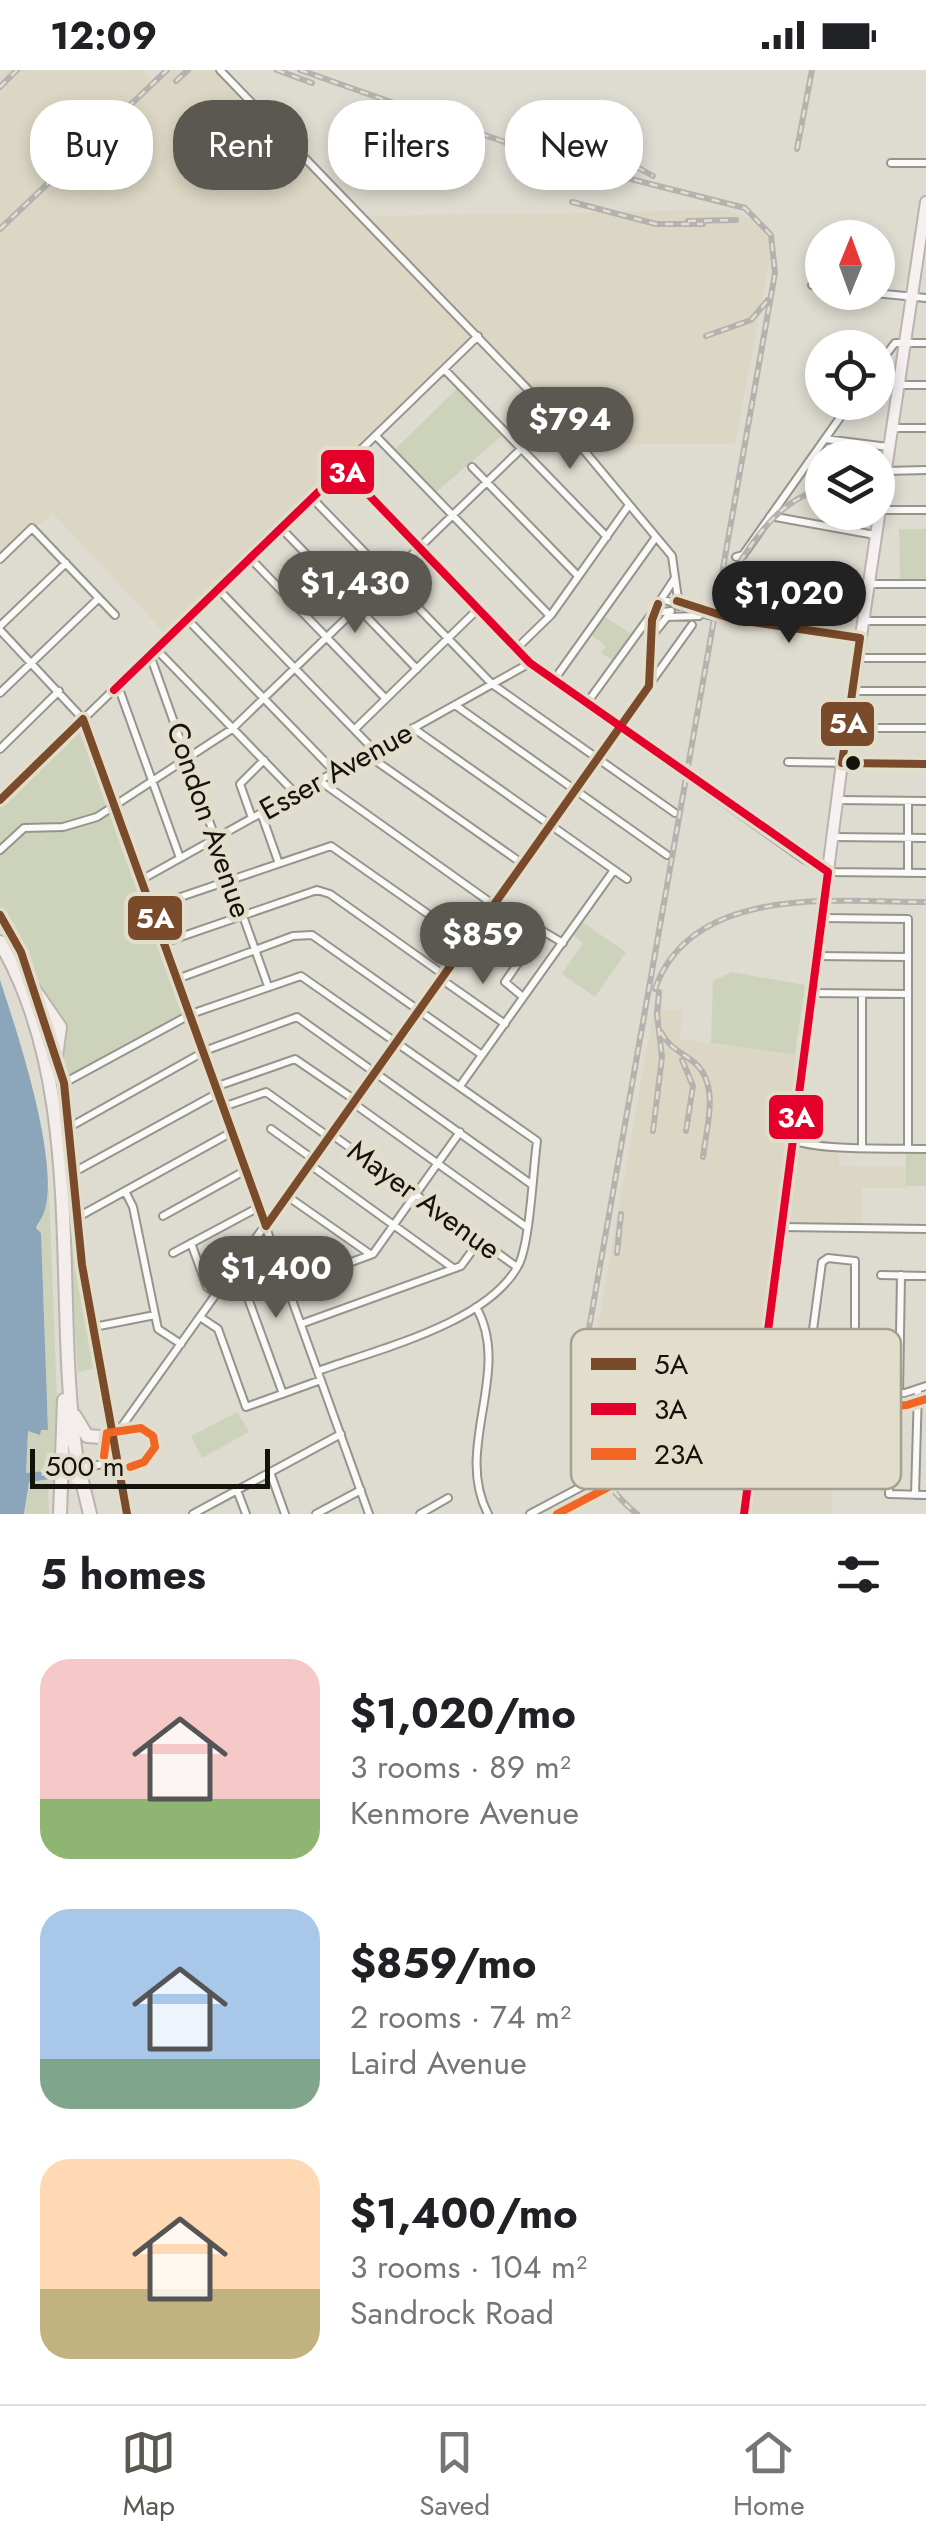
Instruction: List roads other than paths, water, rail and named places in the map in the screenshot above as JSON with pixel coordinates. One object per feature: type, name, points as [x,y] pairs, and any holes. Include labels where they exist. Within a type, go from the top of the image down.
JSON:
[{"type":"highway","points":[[0,942],[23,994],[50,1096],[58,1162],[73,1468],[58,1489],[60,1514]]},
{"type":"highway","points":[[0,956],[27,1024],[46,1110],[64,1400],[73,1468],[88,1514]]},
{"type":"highway","points":[[33,988],[60,1027],[50,1096]]},
{"type":"highway","points":[[67,1346],[78,1427],[91,1438],[114,1438]]},
{"type":"main road","points":[[890,440],[922,252],[926,206]]},
{"type":"main road","points":[[767,1329],[877,530]]},
{"type":"main road","points":[[0,916],[18,946],[64,1082],[78,1217],[127,1514]]},
{"type":"main road","points":[[744,1514],[747,1489]]},
{"type":"street","points":[[220,70],[555,416],[672,556],[675,576],[670,608],[650,649]]},
{"type":"street","points":[[891,163],[926,163]]},
{"type":"street","points":[[895,296],[926,298]]},
{"type":"street","points":[[0,800],[478,336]]},
{"type":"street","points":[[895,345],[926,343]]},
{"type":"street","points":[[445,370],[607,537]]},
{"type":"street","points":[[898,385],[926,385]]},
{"type":"street","points":[[0,850],[24,828],[72,826],[115,808],[233,728],[555,416]]},
{"type":"street","points":[[736,556],[742,556],[838,420]]},
{"type":"street","points":[[892,428],[926,428]]},
{"type":"street","points":[[376,436],[550,616]]},
{"type":"street","points":[[825,439],[833,440]]},
{"type":"street","points":[[472,466],[578,576]]},
{"type":"street","points":[[343,468],[530,663],[828,872],[926,873]]},
{"type":"street","points":[[895,470],[926,470]]},
{"type":"street","points":[[312,498],[492,684],[675,813]]},
{"type":"street","points":[[516,649],[550,616],[629,505]]},
{"type":"street","points":[[895,510],[926,510]]},
{"type":"street","points":[[770,516],[876,536]]},
{"type":"street","points":[[0,559],[32,528],[116,616]]},
{"type":"street","points":[[281,528],[416,669]]},
{"type":"street","points":[[554,680],[656,537]]},
{"type":"street","points":[[250,558],[386,699]]},
{"type":"street","points":[[66,563],[0,628],[84,719],[369,1514]]},
{"type":"street","points":[[648,686],[650,649],[656,628],[670,608],[675,576]]},
{"type":"street","points":[[868,584],[926,584]]},
{"type":"street","points":[[218,589],[374,750]]},
{"type":"street","points":[[0,693],[99,598]]},
{"type":"street","points":[[670,608],[860,638]]},
{"type":"street","points":[[586,703],[670,608]]},
{"type":"street","points":[[354,729],[478,609]]},
{"type":"street","points":[[187,619],[335,772]]},
{"type":"street","points":[[862,621],[926,621]]},
{"type":"street","points":[[114,1438],[692,625]]},
{"type":"street","points":[[153,652],[296,794]]},
{"type":"street","name":"Condon Avenue","points":[[153,652],[268,986]]},
{"type":"street","points":[[857,658],[926,658]]},
{"type":"street","name":"Esser Avenue","points":[[141,880],[530,663]]},
{"type":"street","points":[[118,686],[180,858]]},
{"type":"street","points":[[0,748],[59,691]]},
{"type":"street","points":[[852,691],[926,691]]},
{"type":"street","points":[[455,705],[668,855]]},
{"type":"street","points":[[413,728],[627,879]]},
{"type":"street","points":[[847,728],[926,728]]},
{"type":"street","points":[[366,754],[522,864]]},
{"type":"street","points":[[252,818],[240,784],[264,760]]},
{"type":"street","points":[[788,762],[926,764]]},
{"type":"street","points":[[320,780],[494,904]]},
{"type":"street","points":[[837,800],[926,801]]},
{"type":"street","points":[[908,801],[908,872]]},
{"type":"street","points":[[261,813],[278,861]]},
{"type":"street","points":[[832,837],[926,838]]},
{"type":"street","points":[[151,908],[320,846],[334,847],[468,942]]},
{"type":"street","points":[[460,1086],[614,870]]},
{"type":"street","points":[[164,942],[322,890],[504,1024]]},
{"type":"street","points":[[822,918],[908,919],[908,1147]]},
{"type":"street","points":[[524,997],[505,982],[543,930],[562,943]]},
{"type":"street","points":[[177,978],[298,935],[316,936],[482,1056]]},
{"type":"street","points":[[817,956],[908,957]]},
{"type":"street","points":[[64,1082],[190,1014],[294,976],[306,978],[537,1141],[517,1267],[497,1295],[440,1326],[318,1371]]},
{"type":"street","points":[[812,993],[908,994]]},
{"type":"street","points":[[862,994],[862,1146]]},
{"type":"street","points":[[68,1128],[204,1053],[298,1017],[531,1184]]},
{"type":"street","points":[[73,1173],[217,1090],[295,1059],[526,1226]]},
{"type":"street","name":"Mayer Avenue","points":[[223,1107],[266,1092],[517,1267]]},
{"type":"street","points":[[271,1129],[454,1269]]},
{"type":"street","points":[[78,1217],[232,1132]]},
{"type":"street","points":[[287,1286],[370,1255],[460,1132]]},
{"type":"street","points":[[792,1140],[814,1148],[926,1149]]},
{"type":"street","points":[[163,1216],[246,1170]]},
{"type":"street","points":[[125,1191],[134,1207],[158,1329],[181,1344]]},
{"type":"street","points":[[287,1196],[370,1255]]},
{"type":"street","points":[[173,1253],[259,1207]]},
{"type":"street","points":[[781,1228],[926,1229]]},
{"type":"street","points":[[301,1324],[461,1266],[480,1240]]},
{"type":"street","points":[[191,1243],[207,1287],[217,1294]]},
{"type":"street","points":[[813,1329],[824,1259],[854,1260],[855,1329]]},
{"type":"street","points":[[880,1275],[926,1276]]},
{"type":"street","points":[[898,1329],[901,1275]]},
{"type":"street","points":[[228,1278],[246,1290],[283,1394]]},
{"type":"street","points":[[476,1307],[490,1344],[474,1484],[488,1514]]},
{"type":"street","points":[[94,1326],[155,1314]]},
{"type":"street","points":[[200,1317],[218,1329],[246,1407],[321,1380]]},
{"type":"street","points":[[914,1495],[922,1388]]},
{"type":"street","points":[[193,1514],[205,1511],[341,1434]]},
{"type":"street","points":[[73,1468],[116,1462]]},
{"type":"street","points":[[270,1472],[285,1514]]},
{"type":"street","points":[[530,1514],[579,1489]]},
{"type":"street","points":[[889,1489],[889,1494],[926,1496]]},
{"type":"street","points":[[237,1490],[246,1514]]},
{"type":"street","points":[[316,1514],[326,1512],[360,1490]]},
{"type":"street","points":[[420,1514],[448,1498]]},
{"type":"water","points":[[0,980],[35,1098],[47,1165],[48,1193],[36,1228],[41,1233],[48,1430],[41,1430],[40,1435],[28,1431],[26,1473],[65,1469],[64,1477],[29,1482],[24,1514],[0,1514]]},
{"type":"railway","points":[[0,87],[17,70]]},
{"type":"railway","points":[[0,229],[167,70]]},
{"type":"railway","points":[[176,81],[188,70]]},
{"type":"railway","points":[[277,70],[312,83]]},
{"type":"railway","points":[[300,70],[556,160],[745,208],[771,235],[775,273],[589,1329]]},
{"type":"railway","points":[[797,149],[812,70]]},
{"type":"railway","points":[[643,170],[653,176]]},
{"type":"railway","points":[[572,202],[656,224],[703,224]]},
{"type":"railway","points":[[688,221],[736,220]]},
{"type":"railway","points":[[706,336],[751,320],[768,300]]},
{"type":"railway","points":[[726,590],[764,528],[805,496]]},
{"type":"railway","points":[[655,989],[674,955],[701,931],[734,915],[812,902],[926,902]]},
{"type":"railway","points":[[653,1131],[662,1057],[657,1014],[659,992]]},
{"type":"railway","points":[[661,1032],[696,1064],[708,1084],[710,1109],[703,1157]]},
{"type":"railway","points":[[682,1060],[693,1086],[686,1131]]},
{"type":"railway","points":[[617,1253],[621,1214]]},
{"type":"railway","points":[[613,1489],[637,1514]]}]
